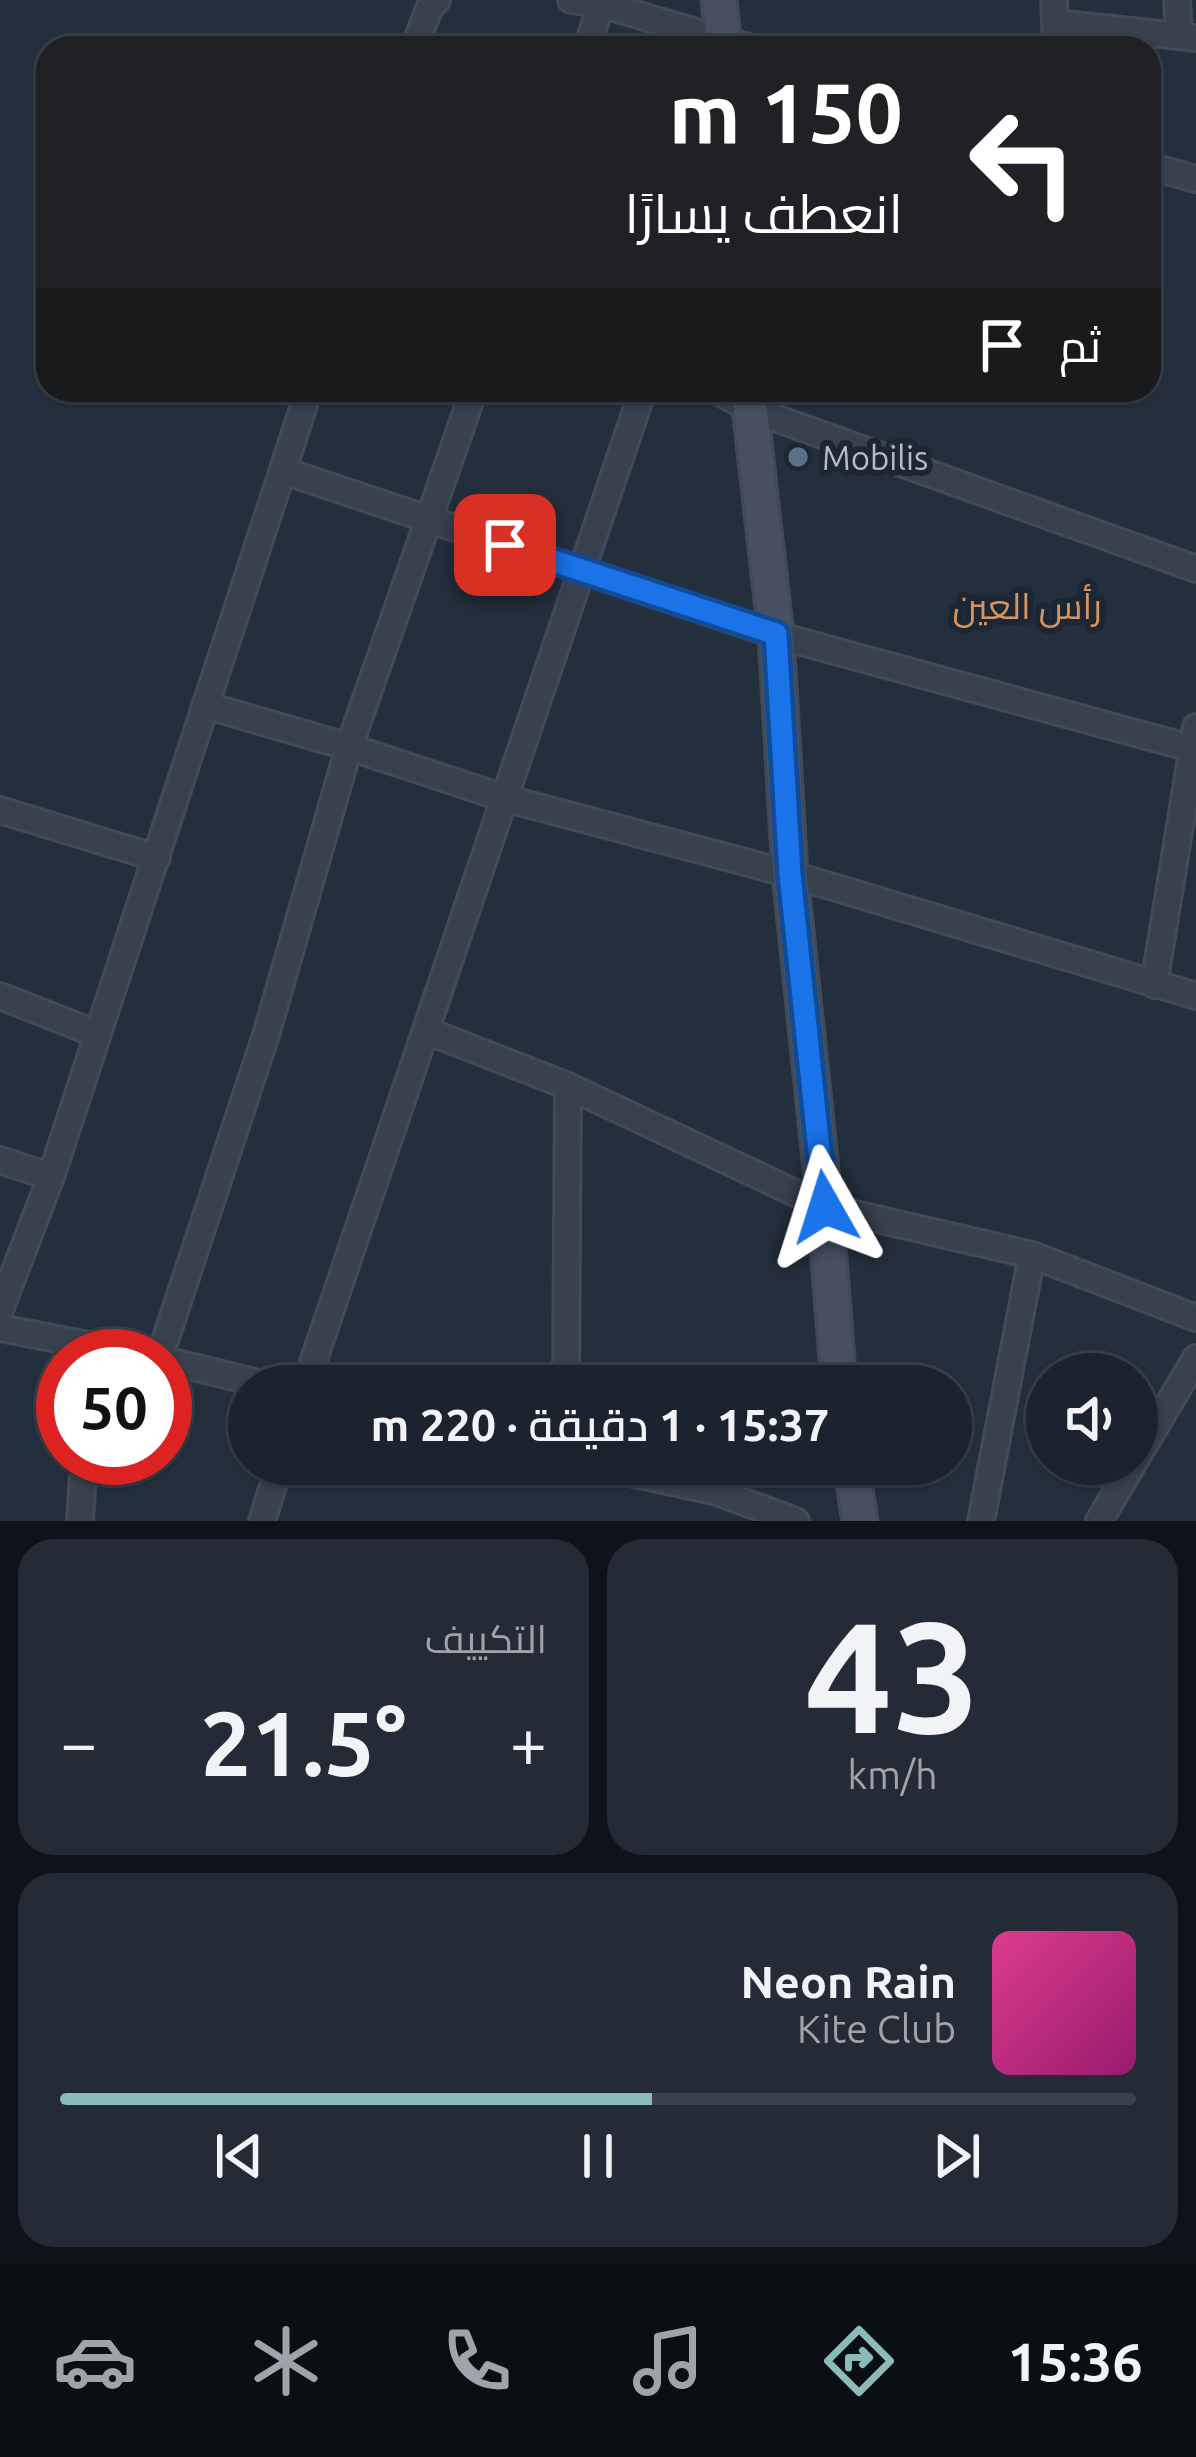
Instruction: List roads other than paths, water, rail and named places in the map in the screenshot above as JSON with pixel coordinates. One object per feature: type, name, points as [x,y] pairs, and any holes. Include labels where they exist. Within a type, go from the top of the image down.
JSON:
[{"type":"main road","points":[[719,0],[730,36]]},
{"type":"main road","points":[[749,402],[776,634],[790,874],[837,1365]]},
{"type":"main road","points":[[854,1485],[860,1521]]},
{"type":"street","points":[[419,36],[437,0]]},
{"type":"street","points":[[571,0],[601,4],[704,36]]},
{"type":"street","points":[[1055,24],[1187,37],[1177,0]]},
{"type":"street","points":[[591,36],[601,4]]},
{"type":"street","points":[[1161,169],[1196,178]]},
{"type":"street","points":[[0,1310],[51,1177],[305,402]]},
{"type":"street","points":[[172,1329],[266,1035],[350,747],[470,402]]},
{"type":"street","points":[[312,1365],[639,402]]},
{"type":"street","points":[[754,402],[1196,569]]},
{"type":"street","points":[[284,471],[776,634],[1195,738],[1154,986]]},
{"type":"street","points":[[205,705],[504,798],[790,874],[1196,996]]},
{"type":"street","points":[[0,810],[157,859]]},
{"type":"street","points":[[0,995],[97,1034]]},
{"type":"street","points":[[427,1031],[568,1086],[825,1207],[1032,1255],[1196,1318]]},
{"type":"street","points":[[566,1365],[568,1086]]},
{"type":"street","points":[[0,1160],[51,1177]]},
{"type":"street","points":[[981,1521],[1032,1255]]},
{"type":"street","points":[[0,1328],[36,1336]]},
{"type":"street","points":[[1158,1422],[1196,1358]]},
{"type":"street","points":[[192,1366],[228,1375]]},
{"type":"street","points":[[80,1521],[82,1485]]},
{"type":"street","points":[[262,1521],[273,1485]]},
{"type":"street","points":[[686,1485],[796,1521]]},
{"type":"street","points":[[1099,1521],[1121,1485]]},
{"type":"place","name":"Mobilis","points":[[798,457]]},
{"type":"district","name":"رأس العين","points":[[1027,605]]}]
